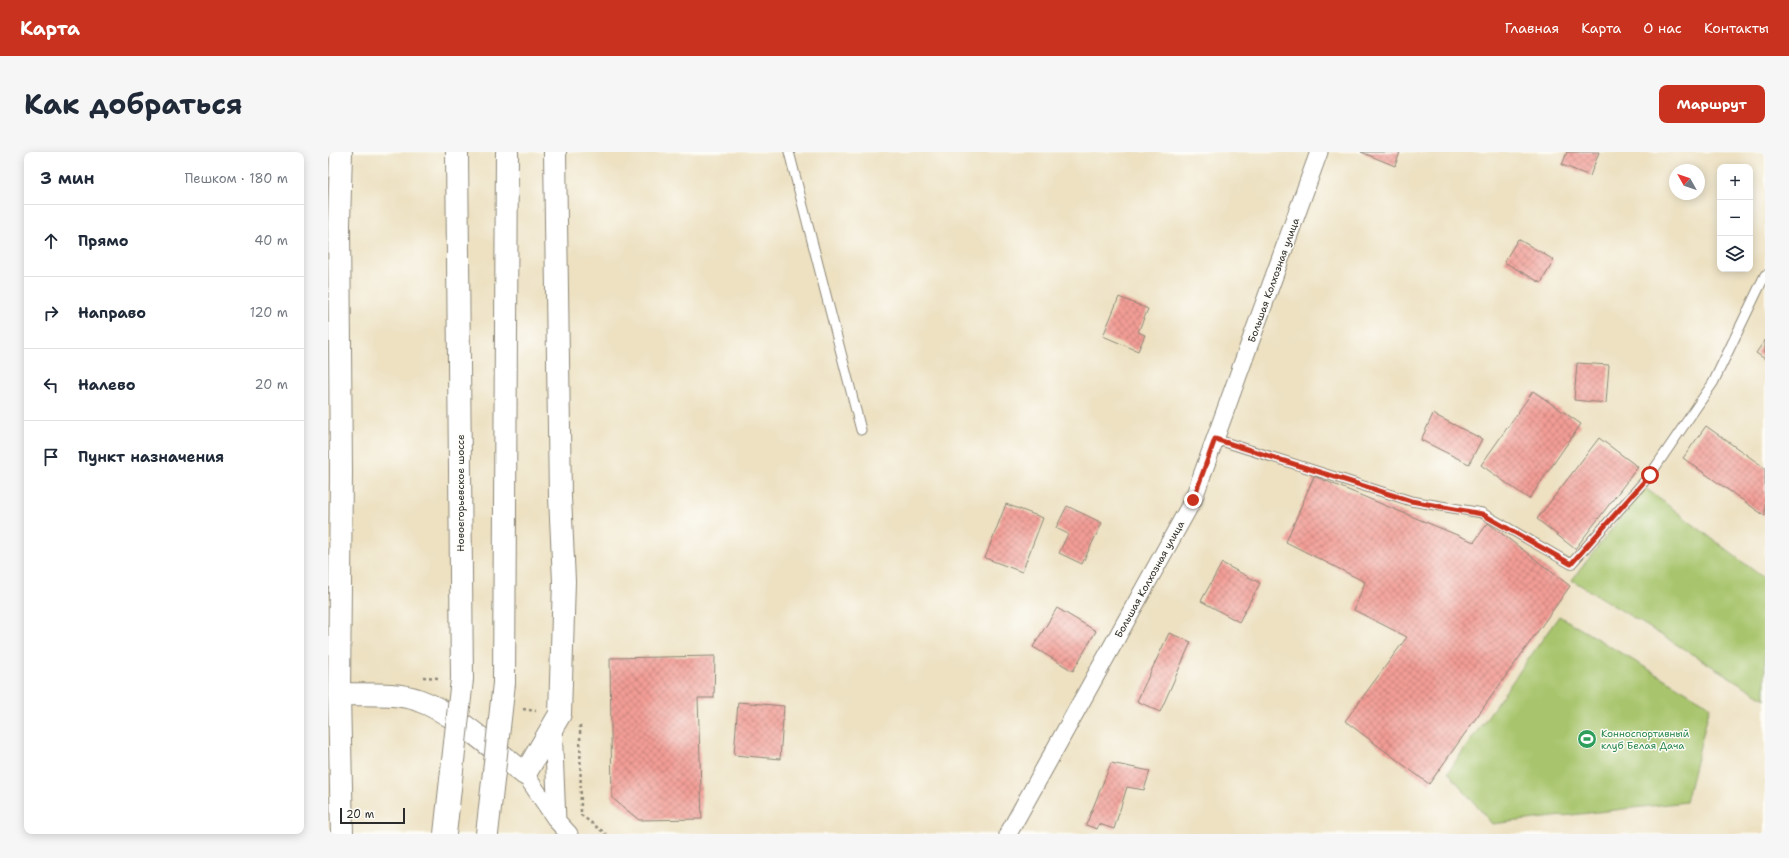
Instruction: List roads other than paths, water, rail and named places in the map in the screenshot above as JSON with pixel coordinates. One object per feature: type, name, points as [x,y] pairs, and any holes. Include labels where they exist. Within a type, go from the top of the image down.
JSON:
[{"type":"street","points":[[341,152],[339,224],[341,464],[339,694],[342,834]]},
{"type":"street","name":"Новоегорьевское шоссе","points":[[445,834],[462,678],[457,152]]},
{"type":"street","points":[[487,834],[504,682],[507,152]]},
{"type":"street","points":[[525,774],[560,714],[564,581],[560,489],[555,152]]},
{"type":"street","name":"Большая Колхозная улица","points":[[1008,834],[1193,500],[1319,152]]},
{"type":"street","points":[[339,694],[390,696],[417,699],[448,714],[525,774],[556,821],[569,834]]},
{"type":"street","points":[[553,726],[556,821]]},
{"type":"lane","points":[[789,152],[861,430]]},
{"type":"lane","points":[[1215,439],[1411,501],[1482,514],[1571,564],[1650,475],[1713,383],[1765,275]]},
{"type":"place","name":"Конноспортивный клуб Белая Дача","points":[[1587,739]]}]
